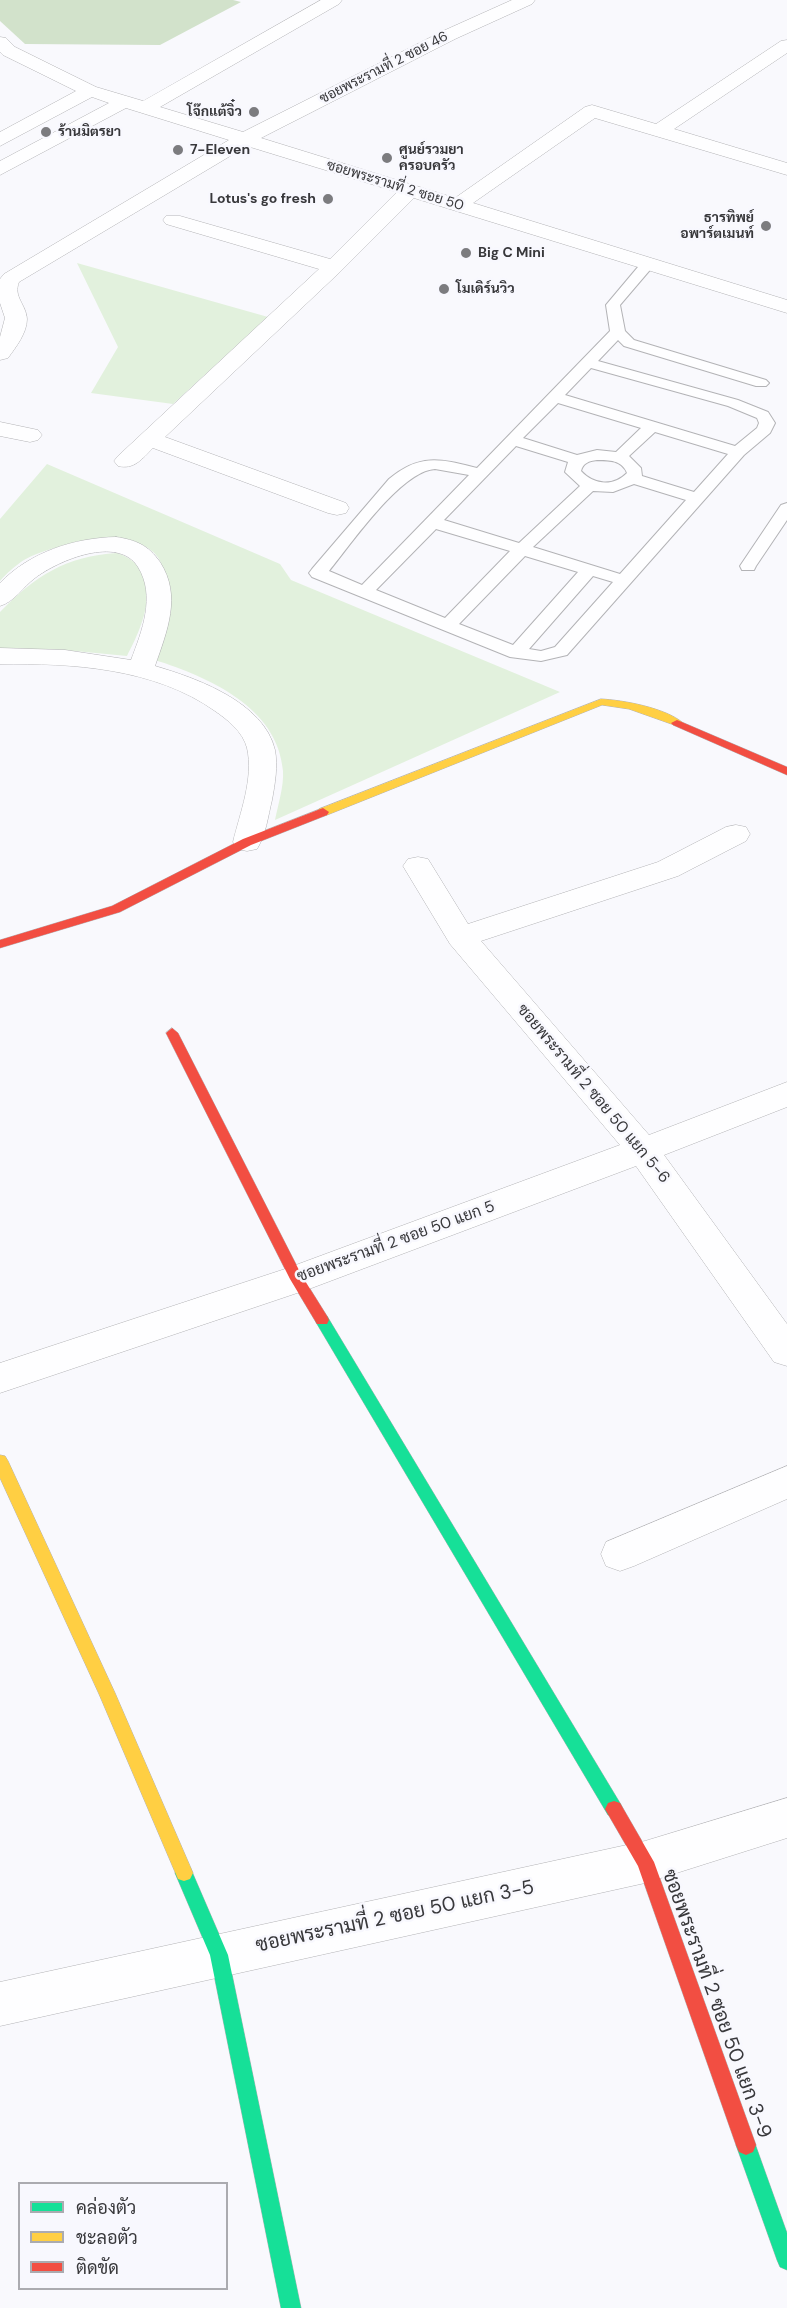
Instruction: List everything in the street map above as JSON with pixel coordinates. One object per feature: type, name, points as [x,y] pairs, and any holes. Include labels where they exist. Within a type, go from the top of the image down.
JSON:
[{"type":"street","points":[[143,109],[333,0]]},
{"type":"street","name":"ซอยพระรามที่ 2 ซอย 46","points":[[0,353],[13,333],[15,315],[6,296],[5,287],[11,278],[243,140],[449,35],[526,0]]},
{"type":"street","points":[[660,130],[787,45]]},
{"type":"street","name":"ซอยพระรามที่ 2 ซอย 50","points":[[3,48],[90,91],[143,109],[787,307]]},
{"type":"street","points":[[0,140],[90,91]]},
{"type":"street","points":[[0,169],[124,102]]},
{"type":"street","points":[[457,205],[592,111],[787,169]]},
{"type":"street","points":[[126,461],[334,267],[410,190]]},
{"type":"street","points":[[173,220],[334,267]]},
{"type":"street","points":[[0,429],[30,435]]},
{"type":"street","points":[[149,439],[337,508]]},
{"type":"street","points":[[0,598],[12,583],[32,568],[51,560],[94,547],[112,544],[129,546],[139,552],[157,578],[160,592],[158,615],[141,669]]},
{"type":"street","points":[[0,656],[33,655],[141,669],[186,682],[234,711],[257,739],[263,768],[247,842]]},
{"type":"street","points":[[0,944],[116,909],[247,842],[601,702],[620,702],[643,708],[787,771]]},
{"type":"street","points":[[461,937],[668,869],[736,834]]},
{"type":"street","name":"ซอยพระรามที่ 2 ซอย 50 แยก 5-6","points":[[418,866],[461,937],[644,1150],[787,1352]]},
{"type":"street","name":"ซอยพระรามที่ 2 ซอย 50 แยก 3-9","points":[[172,1033],[297,1279],[645,1862],[787,2260]]},
{"type":"street","name":"ซอยพระรามที่ 2 ซอย 50 แยก 5","points":[[0,1378],[297,1279],[644,1150],[787,1094]]},
{"type":"street","points":[[0,1461],[107,1693],[219,1955],[291,2308]]},
{"type":"street","points":[[620,1554],[787,1482]]},
{"type":"street","name":"ซอยพระรามที่ 2 ซอย 50 แยก 3-5","points":[[0,2004],[645,1862],[787,1818]]},
{"type":"lane","points":[[648,264],[613,305],[618,332],[629,343],[639,347],[761,383]]},
{"type":"lane","points":[[365,592],[618,332]]},
{"type":"lane","points":[[480,473],[424,464],[409,470],[395,482],[318,573],[516,652],[542,656],[561,651],[738,452],[764,430],[767,423],[763,415],[733,403],[588,363]]},
{"type":"lane","points":[[554,398],[738,452]]},
{"type":"lane","points":[[619,457],[652,426]]},
{"type":"lane","points":[[513,440],[580,461]]},
{"type":"lane","points":[[597,455],[619,457],[633,466],[635,474],[619,486],[604,488],[590,485],[578,480],[573,472],[575,464],[580,461],[597,455]]},
{"type":"lane","points":[[632,478],[696,498]]},
{"type":"lane","points":[[447,626],[522,549],[590,485]]},
{"type":"lane","points":[[748,566],[787,508]]},
{"type":"lane","points":[[432,522],[622,580]]},
{"type":"lane","points":[[516,652],[589,570]]},
{"type":"green space","points":[[0,0],[233,0],[241,2],[160,45],[25,44],[0,21]]},
{"type":"green space","points":[[77,263],[268,317],[173,404],[91,393],[118,347]]},
{"type":"green space","points":[[47,464],[280,564],[291,580],[560,692],[275,820],[282,789],[283,771],[278,749],[268,729],[254,712],[237,698],[197,676],[155,660],[165,583],[160,561],[150,549],[135,543],[116,540],[75,543],[24,560],[0,581],[0,519]]},
{"type":"green space","points":[[117,553],[132,561],[142,571],[146,584],[145,613],[127,656],[0,648],[0,612],[26,588],[52,570],[67,563],[82,558]]},
{"type":"traffic: fast","points":[[322,1320],[614,1809]]},
{"type":"traffic: fast","points":[[184,1873],[219,1955],[291,2308]]},
{"type":"traffic: fast","points":[[746,2145],[787,2260]]},
{"type":"traffic: slow","points":[[323,812],[601,702],[630,706],[677,723]]},
{"type":"traffic: slow","points":[[0,1461],[107,1693],[184,1873]]},
{"type":"traffic: jam","points":[[677,723],[787,771]]},
{"type":"traffic: jam","points":[[0,944],[116,909],[247,842],[323,812]]},
{"type":"traffic: jam","points":[[172,1033],[297,1279],[322,1320]]},
{"type":"traffic: jam","points":[[614,1809],[645,1862],[746,2145]]},
{"type":"place","name":"โจ๊กแต้จิ๋ว","points":[[254,112]]},
{"type":"place","name":"ร้านมิตรยา","points":[[46,132]]},
{"type":"place","name":"7-Eleven","points":[[178,150]]},
{"type":"place","name":"ศูนย์รวมยา ครอบครัว","points":[[387,158]]},
{"type":"place","name":"Lotus's go fresh","points":[[328,199]]},
{"type":"place","name":"ธารทิพย์ อพาร์ตเมนท์","points":[[766,226]]},
{"type":"place","name":"Big C Mini","points":[[466,253]]},
{"type":"place","name":"โมเดิร์นวิว","points":[[444,289]]}]
